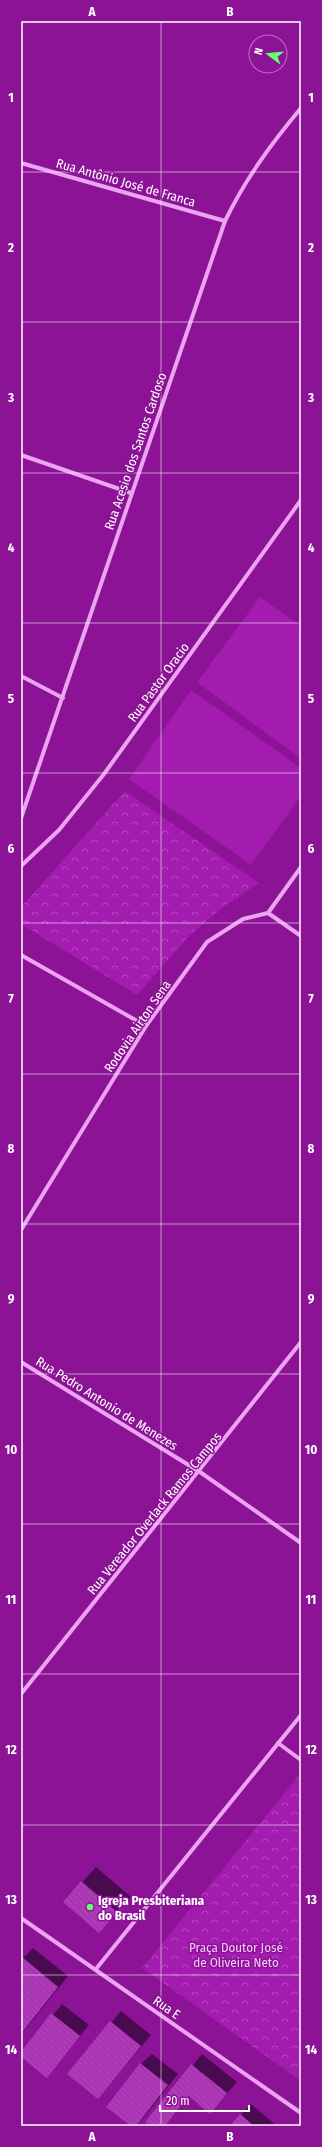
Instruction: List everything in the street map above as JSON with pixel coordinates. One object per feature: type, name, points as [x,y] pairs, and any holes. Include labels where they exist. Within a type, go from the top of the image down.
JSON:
[{"type":"street","name":"Rua Acesio dos Santos Cardoso","points":[[21,818],[225,220],[255,165],[301,108]]},
{"type":"street","name":"Rua Antônio José de Franca","points":[[21,163],[225,220]]},
{"type":"street","points":[[21,455],[131,493]]},
{"type":"street","name":"Rua Pastor Oracio","points":[[21,866],[59,830],[104,774],[301,500]]},
{"type":"street","points":[[21,676],[63,698]]},
{"type":"street","points":[[301,867],[268,913],[301,936]]},
{"type":"street","name":"Rodovia Airton Sena","points":[[21,1230],[146,1026],[207,942],[242,919],[268,913]]},
{"type":"street","points":[[21,954],[146,1026]]},
{"type":"street","name":"Rua Vereador Overlack Ramos Campos","points":[[21,1694],[200,1472],[301,1342]]},
{"type":"street","name":"Rua Pedro Antonio de Menezes","points":[[21,1362],[200,1472],[301,1543]]},
{"type":"street","points":[[96,1969],[301,1715]]},
{"type":"street","points":[[278,1743],[301,1760]]},
{"type":"street","name":"Rua E","points":[[21,1918],[301,2112]]},
{"type":"green space","points":[[260,597],[301,626],[301,759],[197,682]]},
{"type":"green space","points":[[191,690],[301,768],[301,796],[251,865],[129,779]]},
{"type":"green space","points":[[125,791],[259,883],[222,908],[189,936],[137,995],[21,924],[21,907]]},
{"type":"green space","name":"Praça Doutor José de Oliveira Neto","points":[[301,1773],[301,2081],[142,1968]]},
{"type":"building","name":"Igreja Presbiteriana do Brasil","points":[[81,1881],[117,1912],[99,1933],[63,1902]]},
{"type":"building","points":[[22,1957],[58,1987],[21,2034],[21,1958]]},
{"type":"building","points":[[51,2013],[80,2036],[47,2078],[21,2057],[21,2052]]},
{"type":"building","points":[[110,2021],[141,2046],[98,2099],[67,2074]]},
{"type":"building","points":[[140,2063],[168,2085],[136,2126],[131,2126],[106,2107]]},
{"type":"building","points":[[191,2064],[227,2093],[210,2114],[189,2096],[165,2126],[150,2126],[145,2122]]},
{"type":"building","points":[[240,2114],[254,2126],[230,2126]]},
{"type":"place","name":"Igreja Presbiteriana do Brasil","points":[[90,1907]]}]
